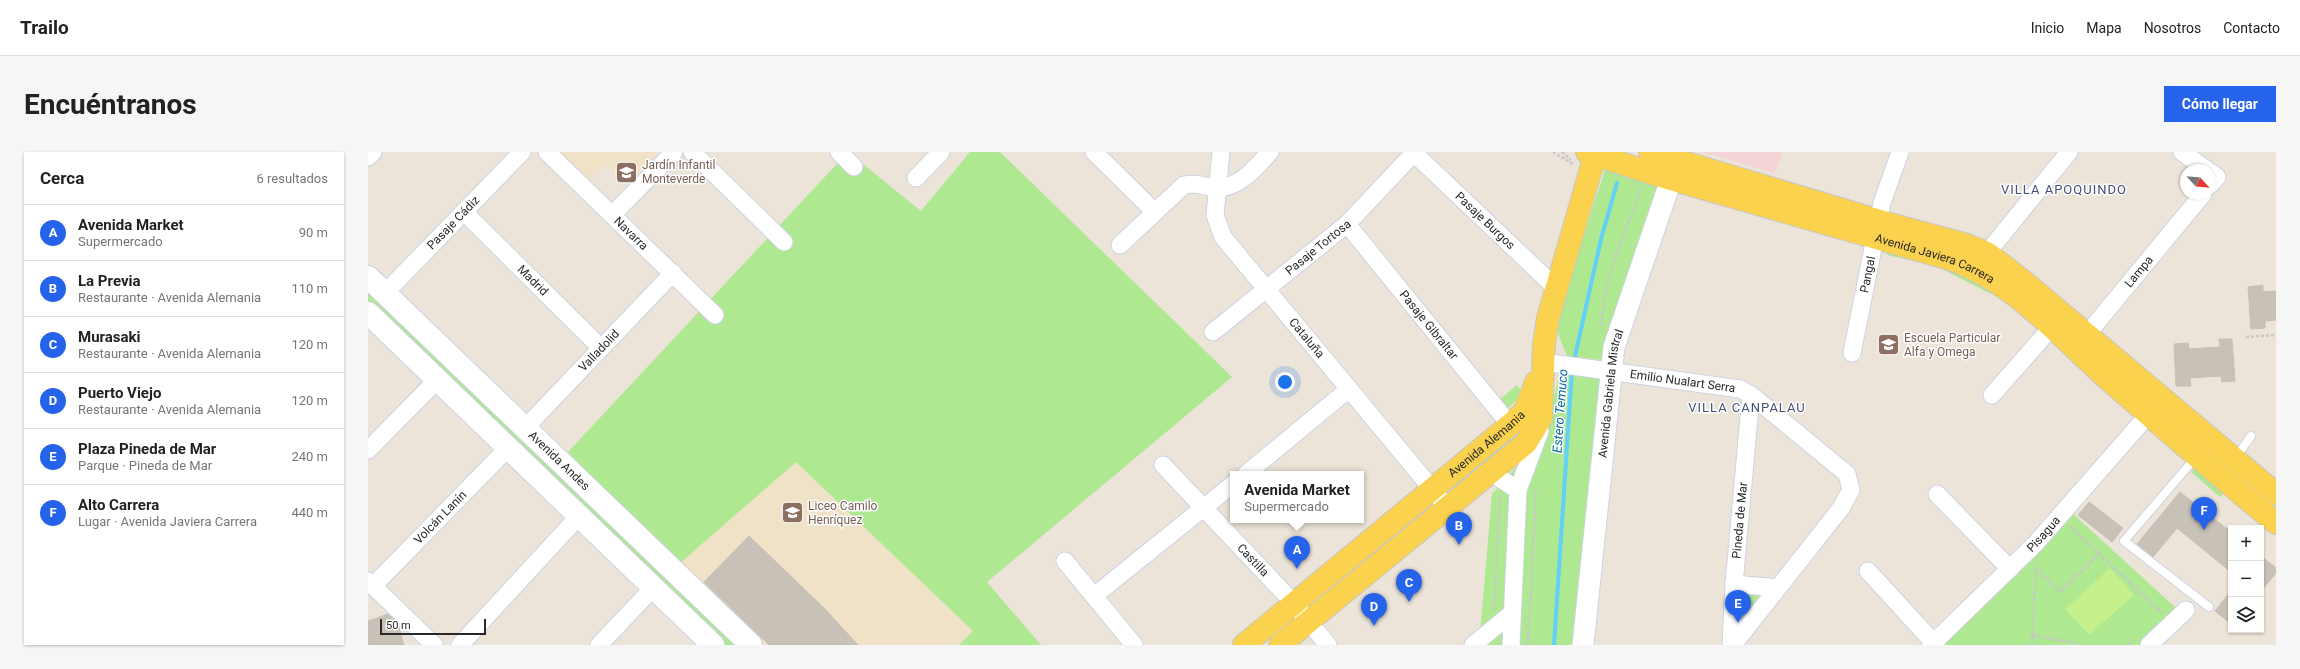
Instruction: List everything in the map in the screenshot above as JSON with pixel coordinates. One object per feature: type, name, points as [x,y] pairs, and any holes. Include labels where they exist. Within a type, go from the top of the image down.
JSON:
[{"type":"main road","name":"Avenida Javiera Carrera","points":[[1650,152],[1677,164],[1877,230],[1943,257],[1975,268],[2018,299],[2051,328],[2080,342],[2276,494]]},
{"type":"main road","name":"Avenida Javiera Carrera","points":[[1589,156],[1677,164]]},
{"type":"main road","points":[[1550,362],[1548,318],[1589,156]]},
{"type":"main road","name":"Avenida Javiera Carrera","points":[[1877,230],[1950,240],[1987,253],[2002,263],[2080,342],[2148,415],[2276,524]]},
{"type":"main road","name":"Avenida Andes","points":[[368,277],[750,645]]},
{"type":"main road","points":[[368,313],[713,645]]},
{"type":"main road","name":"Avenida Alemania","points":[[1244,645],[1510,425],[1525,411],[1550,362]]},
{"type":"main road","name":"Avenida Alemania","points":[[1280,645],[1447,507],[1494,475],[1526,443],[1541,418],[1550,362]]},
{"type":"main road","points":[[2220,477],[2234,460]]},
{"type":"street","points":[[368,157],[373,152]]},
{"type":"street","name":"Pasaje Cádiz","points":[[385,293],[522,152]]},
{"type":"street","name":"Navarra","points":[[547,152],[715,315]]},
{"type":"street","points":[[612,215],[674,152]]},
{"type":"street","points":[[692,152],[784,242]]},
{"type":"street","points":[[839,152],[854,167]]},
{"type":"street","points":[[916,178],[941,152]]},
{"type":"street","points":[[1094,152],[1154,212]]},
{"type":"street","name":"Cataluña","points":[[1221,152],[1216,188],[1215,215],[1219,230],[1447,507]]},
{"type":"street","points":[[1120,245],[1184,185],[1204,184],[1216,188],[1232,184],[1246,177],[1270,152]]},
{"type":"street","name":"Pangal","points":[[1852,353],[1887,184],[1900,152]]},
{"type":"street","points":[[1987,253],[2069,152]]},
{"type":"street","points":[[2182,152],[2196,164]]},
{"type":"street","name":"Pasaje Tortosa","points":[[1214,332],[1347,224],[1414,153]]},
{"type":"street","name":"Pasaje Burgos","points":[[1414,153],[1556,288]]},
{"type":"street","name":"Avenida Gabriela Mistral","points":[[1583,645],[1605,369],[1677,164]]},
{"type":"street","name":"Lampa","points":[[2080,342],[2198,200]]},
{"type":"street","name":"Madrid","points":[[464,212],[601,348]]},
{"type":"street","name":"Pasaje Gibraltar","points":[[1347,224],[1510,425]]},
{"type":"street","name":"Valladolid","points":[[525,428],[673,273]]},
{"type":"street","points":[[1992,395],[2051,328]]},
{"type":"street","name":"Emilio Nualart Serra","points":[[1550,362],[1740,389],[1751,395],[1847,474],[1851,490],[1841,508],[1732,645]]},
{"type":"street","points":[[368,450],[437,380]]},
{"type":"street","points":[[1250,471],[1349,389]]},
{"type":"street","name":"Pineda de Mar","points":[[1732,645],[1734,584],[1751,395]]},
{"type":"street","name":"Pisagua","points":[[1933,644],[2036,543],[2148,415]]},
{"type":"street","points":[[1511,645],[1518,490],[1540,431],[1541,418]]},
{"type":"street","name":"Volcán Lanín","points":[[370,583],[508,448]]},
{"type":"street","name":"Castilla","points":[[1163,465],[1205,507],[1295,604],[1328,645]]},
{"type":"street","points":[[1494,475],[1518,490]]},
{"type":"street","points":[[1094,596],[1230,486]]},
{"type":"street","points":[[1937,494],[2010,569]]},
{"type":"street","points":[[460,645],[579,516]]},
{"type":"street","points":[[1065,561],[1134,645]]},
{"type":"street","points":[[1868,571],[1933,644]]},
{"type":"street","points":[[370,583],[434,645]]},
{"type":"street","points":[[1734,584],[1778,588]]},
{"type":"street","points":[[599,645],[653,588]]},
{"type":"street","points":[[2149,645],[2186,610]]},
{"type":"street","points":[[1473,645],[1512,613]]},
{"type":"lane","points":[[2234,460],[2252,436]]},
{"type":"lane","points":[[2196,456],[2124,541],[2209,607]]},
{"type":"path","points":[[1553,152],[1559,157],[1589,156]]},
{"type":"path","points":[[2246,337],[2276,335]]},
{"type":"path","points":[[1493,629],[1500,496],[1494,475]]},
{"type":"path","points":[[1528,645],[1536,488]]},
{"type":"path","points":[[2059,516],[2100,553],[2162,614]]},
{"type":"path","points":[[2032,645],[2036,543]]},
{"type":"path","points":[[2036,569],[2060,592],[2100,553]]},
{"type":"path","points":[[2032,635],[2075,643],[2077,645]]},
{"type":"shaded area","name":"Jardín Infantil Monteverde","points":[[559,152],[659,152],[627,185],[605,164],[589,180]]},
{"type":"shaded area","points":[[1702,152],[1783,152],[1775,173]]},
{"type":"shaded area","name":"Liceo Camilo Henríquez","points":[[796,462],[973,631],[959,645],[765,645],[679,564]]},
{"type":"green space","points":[[848,152],[921,211],[970,152],[1000,152],[1232,377],[987,582],[1041,645],[959,645],[973,631],[796,462],[679,564],[568,452]]},
{"type":"green space","points":[[1606,166],[1659,183],[1602,360],[1567,356],[1558,334],[1559,314]]},
{"type":"green space","points":[[1889,249],[1942,262],[1997,289],[1991,294],[1936,266],[1887,255]]},
{"type":"green space","points":[[368,287],[738,645],[726,645],[368,304]]},
{"type":"green space","points":[[1566,373],[1605,378],[1575,645],[1479,645],[1492,494],[1544,436],[1558,380]]},
{"type":"green space","points":[[1517,385],[1523,394],[1505,411],[1498,401]]},
{"type":"green space","points":[[1528,421],[1516,440],[1447,498],[1440,489]]},
{"type":"green space","points":[[2197,465],[2226,491],[2220,497],[2191,472]]},
{"type":"green space","points":[[2070,511],[2178,610],[2141,645],[1939,645]]},
{"type":"green space","points":[[2110,568],[2134,595],[2089,635],[2065,609]]},
{"type":"green space","points":[[1738,592],[1766,594],[1733,634]]},
{"type":"building","points":[[2263,285],[2263,292],[2276,291],[2276,320],[2265,321],[2265,328],[2251,329],[2248,287]]},
{"type":"building","points":[[2219,339],[2232,339],[2235,381],[2222,382],[2221,376],[2190,378],[2191,386],[2176,386],[2174,344],[2188,343],[2189,349],[2220,347]]},
{"type":"building","points":[[2180,492],[2228,530],[2228,570],[2177,528],[2153,557],[2137,544]]},
{"type":"building","points":[[2089,502],[2123,528],[2112,542],[2078,515]]},
{"type":"building","points":[[749,536],[824,608],[858,645],[769,645],[704,582]]},
{"type":"building","points":[[2264,558],[2276,568],[2276,573],[2264,587]]},
{"type":"building","points":[[2228,595],[2228,622],[2215,611]]},
{"type":"building","points":[[388,614],[398,624],[404,645],[368,645],[368,621]]},
{"type":"waterway","name":"Estero Temuco","points":[[1574,361],[1601,239],[1617,183]]},
{"type":"waterway","name":"Estero Temuco","points":[[1554,645],[1572,370]]},
{"type":"place","name":"Jardín Infantil Monteverde","points":[[627,172]]},
{"type":"place","name":"Escuela Particular Alfa y Omega","points":[[1888,345]]},
{"type":"place","name":"Liceo Camilo Henríquez","points":[[793,513]]},
{"type":"place","name":"Alto Carrera","points":[[2204,530]]},
{"type":"place","name":"La Previa","points":[[1459,545]]},
{"type":"place","name":"Avenida Market","points":[[1297,569]]},
{"type":"place","name":"Murasaki","points":[[1409,602]]},
{"type":"place","name":"Plaza Pineda de Mar","points":[[1738,623]]},
{"type":"place","name":"Puerto Viejo","points":[[1374,626]]},
{"type":"district","name":"VILLA APOQUINDO","points":[[2064,189]]},
{"type":"district","name":"VILLA CANPALAU","points":[[1747,407]]}]
